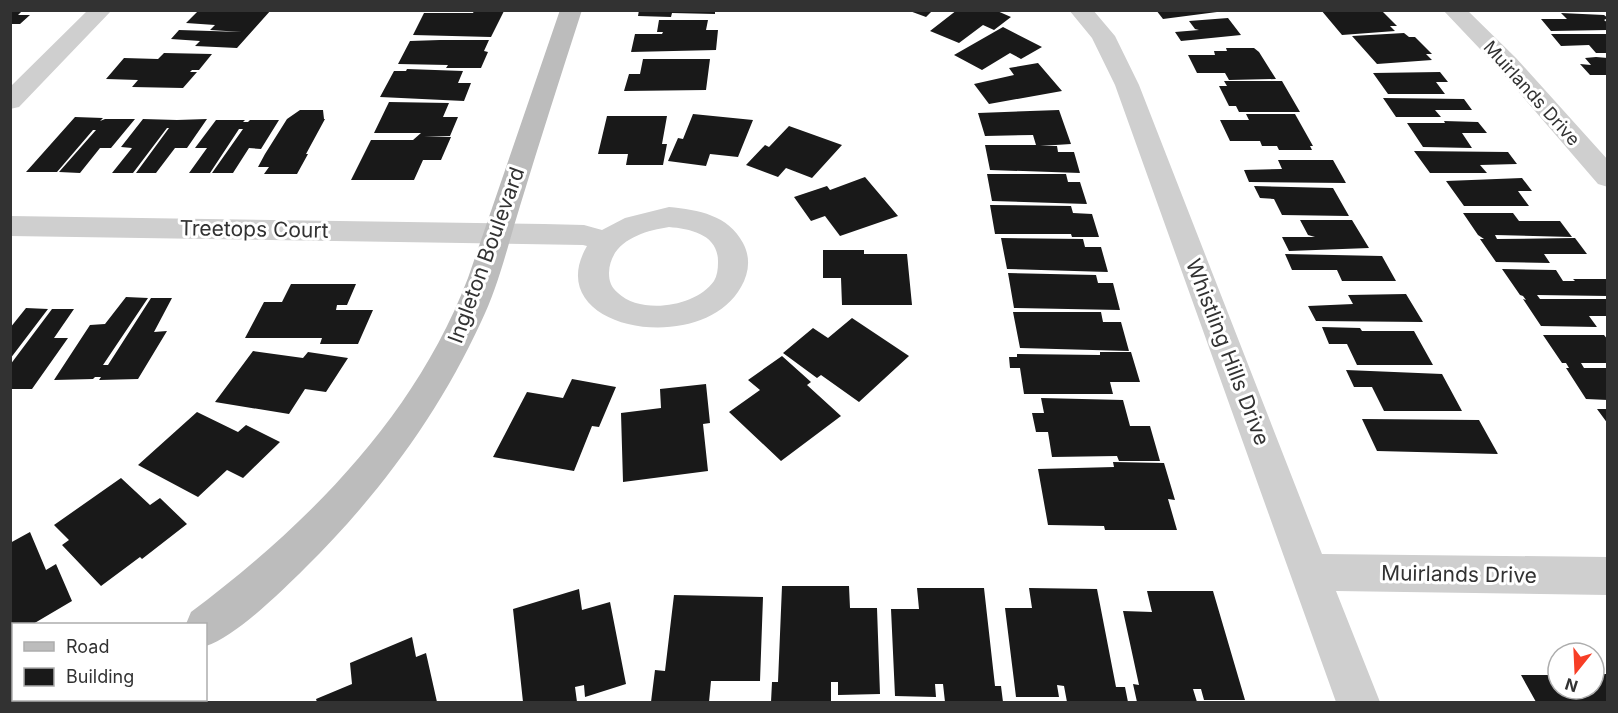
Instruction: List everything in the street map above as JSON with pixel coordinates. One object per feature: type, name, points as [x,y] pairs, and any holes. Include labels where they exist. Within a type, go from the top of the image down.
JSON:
[{"type":"street","points":[[10,102],[101,10]]},
{"type":"street","name":"Ingleton Boulevard","points":[[207,625],[275,570],[337,509],[375,467],[452,350],[467,319],[571,10]]},
{"type":"street","name":"Whistling Hills Drive","points":[[1080,10],[1103,36],[1127,85],[1358,702]]},
{"type":"street","name":"Muirlands Drive","points":[[1454,10],[1507,63],[1608,178]]},
{"type":"street","points":[[669,217],[690,219],[709,226],[724,236],[733,250],[735,266],[729,283],[716,297],[697,309],[674,316],[650,317],[627,313],[609,303],[597,290],[593,273],[597,257],[607,242],[634,224],[651,219],[669,217]]},
{"type":"street","name":"Treetops Court","points":[[10,226],[584,235],[607,242]]},
{"type":"street","name":"Muirlands Drive","points":[[1311,572],[1608,576]]},
{"type":"building","points":[[10,10],[23,10],[18,15],[30,15],[20,24],[10,24]]},
{"type":"building","points":[[199,10],[271,10],[237,48],[195,46],[200,41],[171,39],[179,30],[242,32],[210,30],[215,25],[186,23]]},
{"type":"building","points":[[639,10],[715,10],[715,14],[672,13],[671,17],[638,16]]},
{"type":"building","points":[[907,10],[933,10],[926,17]]},
{"type":"building","points":[[957,10],[995,10],[1011,17],[994,30],[983,25],[959,43],[930,31]]},
{"type":"building","points":[[1156,10],[1217,10],[1217,12],[1163,19]]},
{"type":"building","points":[[1321,10],[1381,10],[1397,26],[1390,26],[1395,31],[1342,35]]},
{"type":"building","points":[[474,11],[504,11],[491,37],[413,35],[424,13],[473,13]]},
{"type":"building","points":[[1561,13],[1604,15],[1608,18],[1604,20],[1608,23],[1608,30],[1551,31],[1541,19],[1567,19]]},
{"type":"building","points":[[1228,18],[1241,35],[1181,41],[1175,32],[1199,30],[1195,29],[1189,21]]},
{"type":"building","points":[[659,20],[708,20],[706,30],[718,30],[716,50],[631,52],[635,34],[662,34],[663,32],[657,32]]},
{"type":"building","points":[[1003,27],[1042,47],[1021,59],[1010,53],[982,70],[954,55]]},
{"type":"building","points":[[1404,33],[1409,37],[1415,37],[1432,54],[1426,54],[1432,60],[1377,64],[1352,36]]},
{"type":"building","points":[[1551,34],[1608,34],[1608,53],[1596,53],[1589,45],[1561,46]]},
{"type":"building","points":[[489,40],[484,51],[488,52],[481,68],[398,64],[410,41]]},
{"type":"building","points":[[1226,48],[1254,48],[1276,79],[1229,80],[1225,73],[1197,73],[1188,55],[1215,55],[1214,51],[1227,51]]},
{"type":"building","points":[[164,53],[212,54],[199,70],[190,72],[197,72],[183,88],[132,87],[138,80],[106,79],[124,58],[158,59]]},
{"type":"building","points":[[1585,58],[1608,58],[1608,75],[1590,75],[1580,64],[1591,65]]},
{"type":"building","points":[[643,59],[710,59],[706,90],[624,91],[629,74],[640,74]]},
{"type":"building","points":[[1038,63],[1062,91],[989,104],[974,84],[1014,75],[1009,68]]},
{"type":"building","points":[[407,69],[463,71],[458,83],[471,83],[464,101],[380,97],[394,71],[406,71]]},
{"type":"building","points":[[1440,72],[1448,82],[1436,82],[1445,94],[1388,94],[1373,73]]},
{"type":"building","points":[[1224,81],[1282,81],[1300,112],[1239,112],[1236,106],[1229,106],[1219,86],[1227,86]]},
{"type":"building","points":[[1383,98],[1464,99],[1472,110],[1435,110],[1441,117],[1396,117]]},
{"type":"building","points":[[389,102],[449,103],[443,117],[458,117],[450,136],[424,136],[451,137],[441,160],[423,160],[414,180],[351,180],[371,140],[413,140],[421,133],[374,133]]},
{"type":"building","points":[[300,110],[323,110],[325,119],[297,174],[264,174],[269,167],[258,167],[265,154],[287,119]]},
{"type":"building","points":[[1059,110],[1071,144],[1040,146],[1057,146],[1058,152],[1074,152],[1080,173],[990,170],[985,145],[1036,145],[1033,135],[985,136],[978,113]]},
{"type":"building","points":[[693,114],[753,120],[738,157],[710,154],[706,166],[668,161],[678,138],[683,139]]},
{"type":"building","points":[[1246,114],[1295,114],[1313,146],[1310,146],[1312,150],[1279,150],[1277,146],[1262,146],[1260,141],[1230,141],[1220,120],[1249,120]]},
{"type":"building","points":[[607,116],[667,116],[662,144],[667,144],[663,165],[626,165],[628,154],[598,154]]},
{"type":"building","points":[[75,117],[103,118],[100,121],[135,119],[111,148],[100,148],[80,173],[59,172],[96,130],[93,130],[57,172],[26,172]]},
{"type":"building","points":[[143,119],[207,119],[187,148],[175,148],[156,173],[136,173],[169,128],[133,173],[112,173],[132,148],[121,147]]},
{"type":"building","points":[[216,120],[245,120],[243,122],[248,122],[250,120],[279,120],[261,149],[249,148],[233,173],[212,173],[243,129],[239,129],[210,173],[189,173],[207,148],[195,148]]},
{"type":"building","points":[[1444,121],[1478,122],[1487,133],[1462,133],[1472,148],[1423,147],[1407,123],[1445,123]]},
{"type":"building","points":[[789,126],[842,145],[812,178],[786,168],[778,177],[746,165],[765,145],[769,147]]},
{"type":"building","points":[[1414,151],[1508,152],[1517,164],[1480,165],[1487,173],[1430,173]]},
{"type":"building","points":[[1278,160],[1333,160],[1346,183],[1249,182],[1244,170],[1282,169]]},
{"type":"building","points":[[987,174],[1066,174],[1068,182],[1080,182],[1087,204],[992,201]]},
{"type":"building","points":[[865,177],[898,216],[840,236],[825,216],[811,221],[794,197],[827,186],[830,190]]},
{"type":"building","points":[[1522,178],[1532,191],[1518,191],[1529,206],[1464,206],[1446,181]]},
{"type":"building","points":[[1254,186],[1333,188],[1349,216],[1282,215],[1274,199],[1260,198]]},
{"type":"building","points":[[990,205],[1071,206],[1073,213],[1092,214],[1099,237],[1072,237],[1071,234],[995,234]]},
{"type":"building","points":[[1463,213],[1513,213],[1519,221],[1560,221],[1572,237],[1495,235],[1497,239],[1575,238],[1587,254],[1544,254],[1550,263],[1496,262],[1480,239],[1484,239],[1478,235]]},
{"type":"building","points":[[1300,220],[1352,220],[1369,248],[1289,251],[1282,237],[1315,237],[1308,235]]},
{"type":"building","points":[[1001,238],[1083,239],[1085,247],[1101,247],[1108,272],[1007,269]]},
{"type":"building","points":[[823,250],[864,250],[864,254],[907,254],[912,305],[842,305],[841,278],[823,278]]},
{"type":"building","points":[[1285,254],[1382,256],[1396,281],[1342,281],[1337,270],[1292,270]]},
{"type":"building","points":[[1502,269],[1556,270],[1563,281],[1608,279],[1608,296],[1537,295],[1540,299],[1608,299],[1608,316],[1589,316],[1597,327],[1541,326],[1523,299],[1526,300]]},
{"type":"building","points":[[1008,273],[1096,275],[1098,283],[1113,283],[1120,310],[1014,308]]},
{"type":"building","points":[[291,284],[356,284],[347,305],[337,305],[336,310],[373,310],[358,344],[320,344],[322,338],[245,338],[264,302],[282,302]]},
{"type":"building","points":[[1406,294],[1423,322],[1316,321],[1308,306],[1353,304],[1348,295]]},
{"type":"building","points":[[126,297],[148,298],[103,365],[108,365],[151,298],[172,298],[154,332],[167,331],[138,379],[99,380],[101,377],[95,377],[93,379],[54,380],[90,325],[105,324]]},
{"type":"building","points":[[26,308],[48,309],[10,359],[10,328]]},
{"type":"building","points":[[52,309],[74,309],[54,338],[68,338],[32,389],[10,389],[10,365]]},
{"type":"building","points":[[1013,312],[1101,312],[1103,322],[1121,322],[1129,351],[1020,348]]},
{"type":"building","points":[[852,318],[909,356],[859,402],[821,375],[817,378],[783,353],[813,328],[828,338]]},
{"type":"building","points":[[1322,327],[1360,328],[1362,331],[1414,331],[1433,365],[1357,365],[1347,344],[1329,344]]},
{"type":"building","points":[[1543,335],[1604,335],[1608,340],[1608,363],[1581,363],[1584,368],[1608,368],[1608,400],[1586,399],[1566,368],[1569,368],[1566,363],[1562,363]]},
{"type":"building","points":[[253,351],[303,358],[308,352],[348,358],[326,392],[305,389],[289,414],[215,402]]},
{"type":"building","points":[[1100,352],[1131,352],[1140,382],[1110,382],[1113,394],[1024,394],[1020,368],[1010,368],[1009,357],[1017,357],[1017,354],[1100,355]]},
{"type":"building","points":[[782,356],[811,382],[807,385],[841,416],[781,461],[729,412],[760,390],[748,380]]},
{"type":"building","points":[[1346,370],[1442,374],[1462,411],[1384,411],[1372,387],[1354,387]]},
{"type":"building","points":[[572,379],[616,387],[599,427],[592,426],[574,471],[493,457],[527,392],[563,398]]},
{"type":"building","points":[[706,384],[710,423],[703,424],[708,471],[623,482],[621,413],[661,408],[660,389]]},
{"type":"building","points":[[1041,398],[1123,400],[1130,426],[1150,426],[1160,461],[1119,461],[1117,456],[1052,457],[1048,432],[1036,432],[1032,413],[1044,413]]},
{"type":"building","points":[[1597,409],[1608,409],[1608,424]]},
{"type":"building","points":[[197,412],[238,432],[246,425],[280,442],[243,478],[227,470],[198,497],[138,465]]},
{"type":"building","points":[[1362,419],[1479,420],[1498,454],[1377,451]]},
{"type":"building","points":[[1113,462],[1164,463],[1175,500],[1168,499],[1177,530],[1105,530],[1104,526],[1048,525],[1038,469],[1114,467]]},
{"type":"building","points":[[121,478],[150,505],[160,498],[187,524],[142,559],[140,557],[101,586],[62,545],[69,540],[54,525]]},
{"type":"building","points":[[30,532],[46,570],[56,564],[72,601],[35,623],[12,623],[10,634],[10,543]]},
{"type":"building","points":[[782,586],[849,586],[850,608],[877,608],[880,694],[838,695],[838,682],[831,682],[831,702],[771,702],[772,682],[778,682]]},
{"type":"building","points":[[917,588],[984,588],[995,686],[1001,686],[1003,702],[945,702],[943,684],[935,684],[936,697],[895,696],[891,609],[919,609]]},
{"type":"building","points":[[1029,588],[1097,589],[1116,687],[1125,687],[1128,702],[1067,702],[1064,686],[1057,685],[1059,697],[1016,697],[1005,608],[1032,608]]},
{"type":"building","points":[[579,589],[582,610],[610,602],[626,684],[585,697],[584,685],[575,687],[577,702],[523,702],[513,609]]},
{"type":"building","points":[[1147,591],[1213,591],[1245,700],[1204,700],[1201,689],[1193,689],[1197,702],[1137,702],[1133,684],[1139,685],[1123,611],[1152,612]]},
{"type":"building","points":[[674,595],[763,597],[760,681],[711,681],[709,702],[651,702],[655,670],[665,671]]},
{"type":"building","points":[[412,637],[416,657],[426,653],[437,702],[317,702],[316,699],[352,684],[350,663]]},
{"type":"building","points":[[1606,674],[1608,674],[1608,702],[1536,702],[1521,675],[1546,675],[1546,701],[1606,701]]}]
